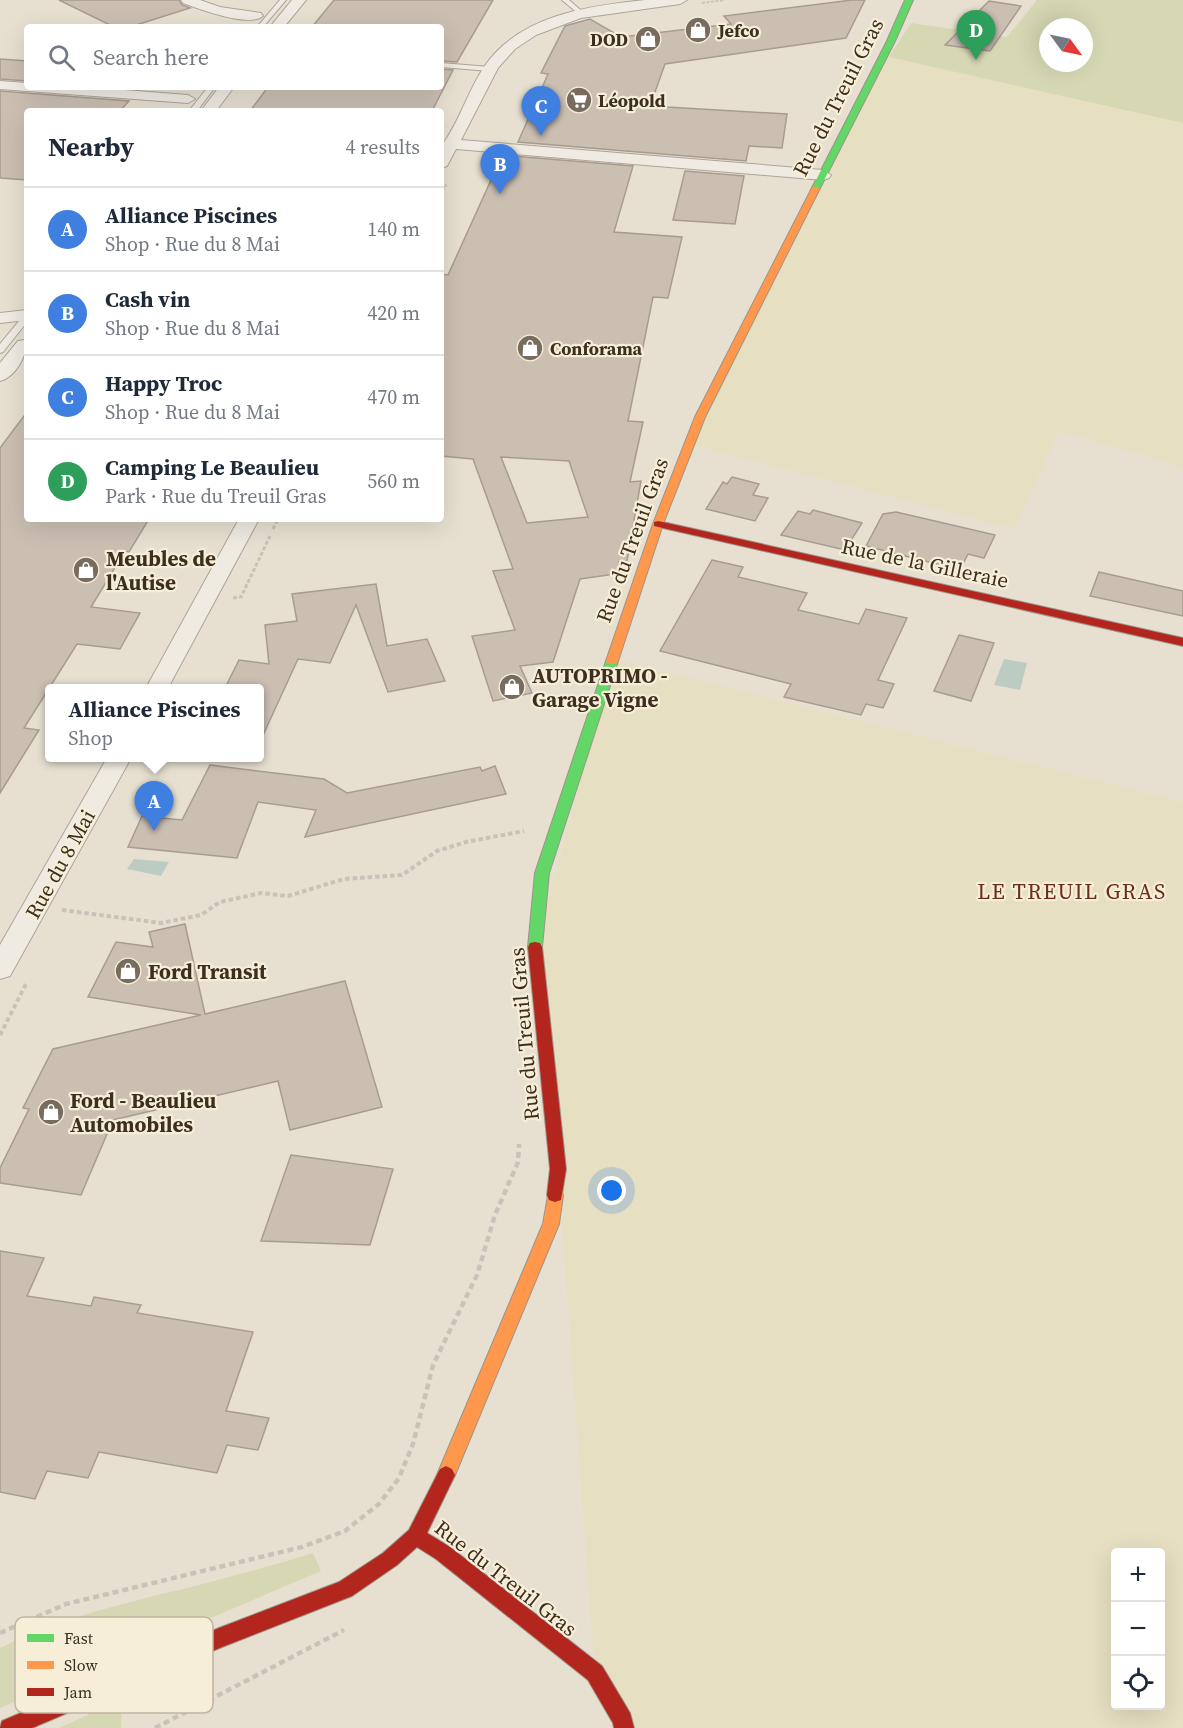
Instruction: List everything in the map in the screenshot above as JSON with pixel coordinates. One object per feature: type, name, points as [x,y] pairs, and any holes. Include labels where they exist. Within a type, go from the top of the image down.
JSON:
[{"type":"street","points":[[188,0],[218,10],[261,16]]},
{"type":"street","points":[[278,24],[286,7],[299,0]]},
{"type":"street","points":[[444,160],[459,145],[490,69],[502,54],[526,36],[542,27],[582,14],[680,0]]},
{"type":"street","name":"Rue du Treuil Gras","points":[[624,1728],[622,1720],[595,1673],[443,1553],[416,1536],[441,1487],[551,1224],[558,1168],[534,956],[542,873],[658,524],[700,417],[891,41],[909,0]]},
{"type":"street","points":[[0,85],[24,87]]},
{"type":"street","points":[[69,90],[193,99]]},
{"type":"street","points":[[210,108],[225,90]]},
{"type":"street","points":[[459,145],[823,175]]},
{"type":"street","points":[[16,317],[24,302]]},
{"type":"street","points":[[1,348],[24,345]]},
{"type":"street","points":[[0,375],[24,346]]},
{"type":"street","points":[[159,684],[247,522]]},
{"type":"street","name":"Rue de la Gilleraie","points":[[658,524],[1183,642]]},
{"type":"street","name":"Rue du 8 Mai","points":[[0,969],[10,934],[117,762]]},
{"type":"street","points":[[213,1641],[345,1589],[390,1559],[416,1536]]},
{"type":"street","points":[[9,1728],[44,1713]]},
{"type":"lane","points":[[565,0],[582,14]]},
{"type":"lane","points":[[261,16],[286,7]]},
{"type":"lane","points":[[261,16],[286,7]]},
{"type":"lane","points":[[444,65],[490,69]]},
{"type":"lane","points":[[193,99],[207,90]]},
{"type":"lane","points":[[1,348],[16,317]]},
{"type":"path","points":[[697,3],[725,0]]},
{"type":"path","points":[[444,187],[459,145]]},
{"type":"path","points":[[57,920],[62,910],[161,923],[201,915],[220,902],[261,893],[288,896],[344,879],[402,875],[437,851],[466,842],[528,830],[526,840]]},
{"type":"path","points":[[0,1035],[30,975]]},
{"type":"path","points":[[36,1617],[66,1604],[302,1547],[345,1531],[379,1504],[399,1478],[413,1444],[434,1365],[477,1275],[495,1215],[518,1162],[519,1138]]},
{"type":"path","points":[[213,1698],[343,1631],[348,1621]]},
{"type":"path","points":[[0,1633],[15,1626]]},
{"type":"path","points":[[155,1728],[184,1713]]},
{"type":"shaded area","points":[[884,56],[1183,122],[1183,467],[1059,431],[1014,529],[689,444]]},
{"type":"shaded area","points":[[612,659],[1183,802],[1183,1728],[624,1728],[595,1673],[558,1169],[534,956]]},
{"type":"shaded area","points":[[1004,659],[1027,663],[1020,690],[994,685]]},
{"type":"shaded area","points":[[134,859],[169,862],[161,876],[127,869]]},
{"type":"green space","points":[[1037,0],[1183,0],[1183,123],[889,57],[911,23],[1007,37]]},
{"type":"green space","points":[[313,1553],[321,1571],[213,1617],[79,1617],[123,1604]]},
{"type":"green space","points":[[15,1641],[15,1702],[0,1708],[0,1648]]},
{"type":"green space","points":[[92,1713],[122,1713],[121,1728],[59,1728]]},
{"type":"building","points":[[59,0],[179,0],[182,5],[190,8],[139,24],[108,24]]},
{"type":"building","points":[[334,0],[493,0],[457,62],[444,61],[444,24],[314,24]]},
{"type":"building","points":[[865,0],[846,38],[665,64],[650,106],[787,114],[782,148],[749,146],[746,161],[518,142],[548,74],[541,73],[565,26],[590,19],[621,37],[731,24],[724,16]]},
{"type":"building","points":[[989,1],[1021,6],[990,51],[945,45]]},
{"type":"building","points":[[0,59],[24,61],[24,81],[0,79]]},
{"type":"building","points":[[444,69],[453,70],[444,88]]},
{"type":"building","points":[[266,90],[443,90],[434,108],[252,108]]},
{"type":"building","points":[[0,91],[129,101],[123,108],[24,108],[24,180],[0,178]]},
{"type":"building","points":[[512,156],[633,166],[614,232],[682,237],[668,298],[653,297],[628,421],[643,422],[630,482],[641,481],[627,561],[619,562],[623,573],[580,579],[553,662],[520,666],[532,693],[493,701],[472,636],[515,630],[493,571],[513,569],[473,459],[444,456],[444,274],[448,275],[501,158]],"holes":[[[501,457],[569,461],[588,517],[527,523]]]},
{"type":"building","points":[[685,171],[744,176],[735,224],[673,220]]},
{"type":"building","points":[[24,416],[24,522],[147,522],[129,552],[125,551],[91,607],[140,613],[120,649],[77,644],[52,684],[45,684],[45,695],[24,728],[39,730],[0,793],[0,448]]},
{"type":"building","points":[[732,477],[759,484],[753,495],[768,498],[755,521],[706,509],[723,482],[727,484]]},
{"type":"building","points":[[813,510],[862,523],[845,550],[781,535],[798,511],[810,514]]},
{"type":"building","points":[[896,512],[995,535],[984,558],[968,554],[960,570],[866,546],[883,514]]},
{"type":"building","points":[[712,560],[743,567],[738,577],[807,593],[798,610],[859,624],[866,609],[907,618],[878,680],[894,684],[883,708],[866,704],[861,715],[784,697],[791,684],[660,651]]},
{"type":"building","points":[[1099,572],[1183,591],[1183,616],[1090,596]]},
{"type":"building","points":[[376,584],[387,646],[427,639],[445,681],[388,692],[356,605],[330,663],[298,659],[264,733],[264,684],[227,684],[239,660],[269,664],[265,625],[297,621],[292,594]]},
{"type":"building","points":[[959,635],[994,643],[971,701],[934,691]]},
{"type":"building","points":[[210,765],[324,779],[347,793],[480,767],[482,771],[495,766],[506,794],[305,837],[316,810],[258,802],[237,858],[128,847],[142,816],[182,820]]},
{"type":"building","points":[[185,924],[205,1014],[345,981],[382,1107],[290,1130],[278,1081],[113,1120],[81,1195],[0,1183],[0,1168],[29,1109],[23,1108],[53,1049],[201,1015],[88,997],[116,942],[153,947],[149,932]]},
{"type":"building","points":[[291,1155],[393,1169],[370,1245],[261,1241]]},
{"type":"building","points":[[0,1251],[44,1258],[27,1296],[91,1306],[94,1297],[141,1305],[137,1313],[253,1332],[226,1411],[269,1418],[258,1450],[227,1445],[217,1473],[99,1452],[88,1478],[47,1471],[35,1499],[0,1492]]},
{"type":"traffic: fast","points":[[816,188],[891,41],[909,0]]},
{"type":"traffic: fast","points":[[535,947],[542,873],[612,661]]},
{"type":"traffic: slow","points":[[612,661],[658,524],[700,417],[816,188]]},
{"type":"traffic: slow","points":[[446,1475],[551,1224],[555,1195]]},
{"type":"traffic: jam","points":[[658,524],[1183,642]]},
{"type":"traffic: jam","points":[[535,947],[558,1169],[555,1195]]},
{"type":"traffic: jam","points":[[213,1641],[345,1589],[390,1559],[416,1536],[446,1475]]},
{"type":"traffic: jam","points":[[416,1536],[443,1553],[595,1673],[623,1720],[624,1728]]},
{"type":"traffic: jam","points":[[9,1728],[44,1713]]},
{"type":"place","name":"Jefco","points":[[698,30]]},
{"type":"place","name":"DOD","points":[[648,39]]},
{"type":"place","name":"Camping Le Beaulieu","points":[[976,60]]},
{"type":"place","name":"Léopold","points":[[579,100]]},
{"type":"place","name":"Happy Troc","points":[[541,136]]},
{"type":"place","name":"Cash vin","points":[[500,194]]},
{"type":"place","name":"Conforama","points":[[530,348]]},
{"type":"place","name":"Meubles de l'Autise","points":[[86,570]]},
{"type":"place","name":"AUTOPRIMO - Garage Vigne","points":[[512,687]]},
{"type":"place","name":"Alliance Piscines","points":[[154,831]]},
{"type":"place","name":"Ford Transit","points":[[128,971]]},
{"type":"place","name":"Ford - Beaulieu Automobiles","points":[[51,1112]]},
{"type":"district","name":"LE TREUIL GRAS","points":[[1072,891]]}]
